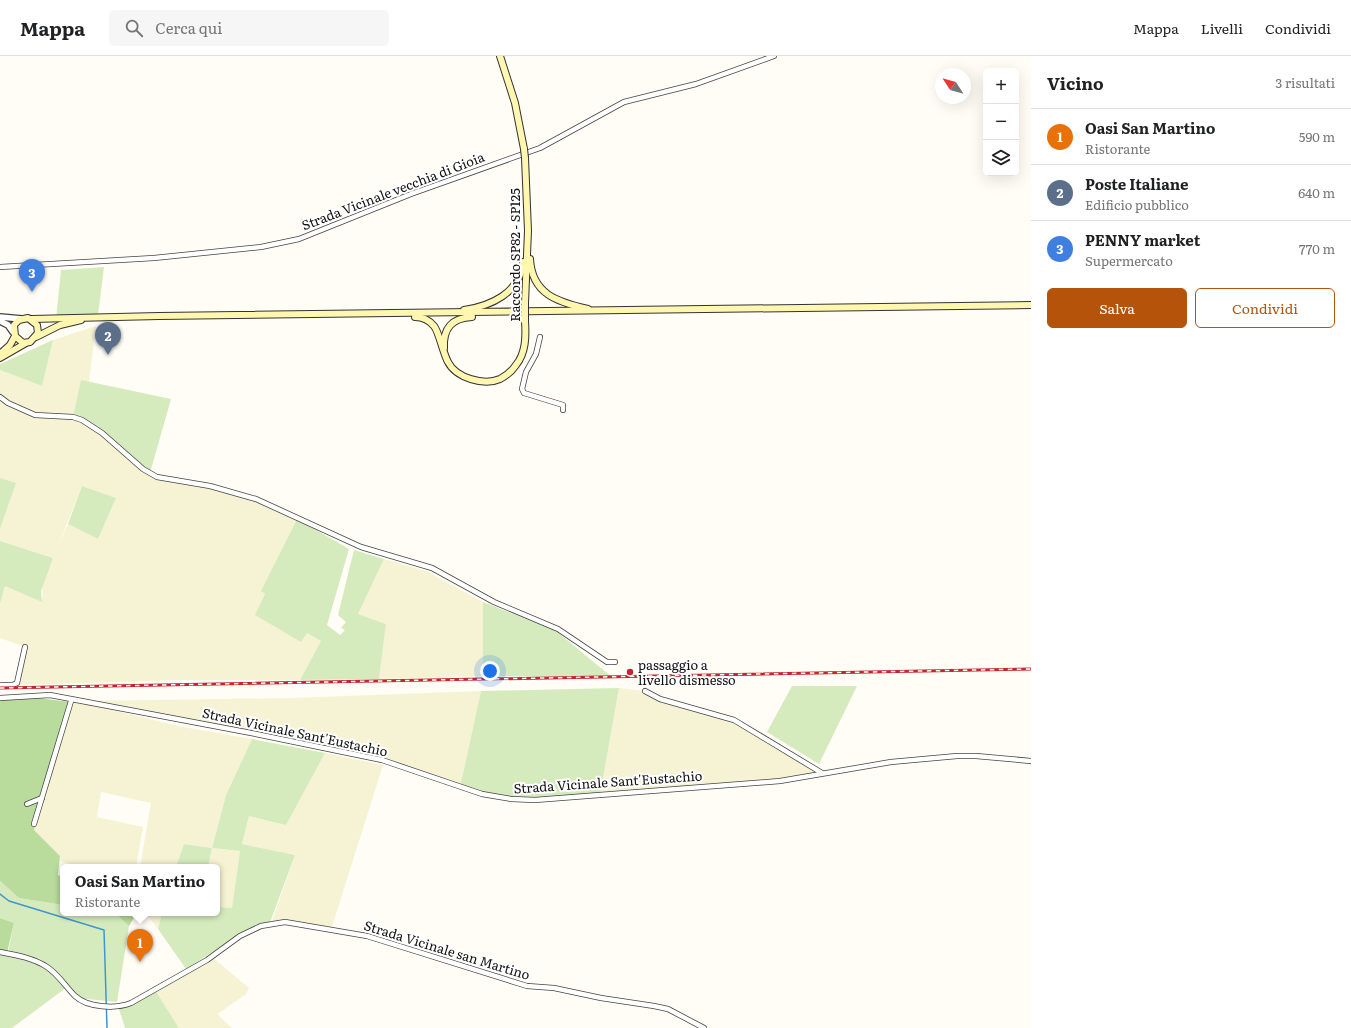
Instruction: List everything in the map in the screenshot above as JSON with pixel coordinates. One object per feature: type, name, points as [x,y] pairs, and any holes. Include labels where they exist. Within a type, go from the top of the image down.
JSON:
[{"type":"main road","name":"Raccordo SP82 - SP125","points":[[390,314],[421,317],[435,326],[450,366],[465,376],[485,381],[500,379],[512,370],[522,356],[525,343],[527,237],[525,158],[515,103],[500,56]]},
{"type":"main road","points":[[527,237],[531,269],[538,286],[553,298],[562,302],[599,311]]},
{"type":"main road","points":[[444,314],[490,304],[510,290],[516,284],[522,270],[527,237]]},
{"type":"main road","points":[[0,354],[8,348],[14,334],[14,325],[22,319],[113,316],[444,314],[1031,305]]},
{"type":"main road","points":[[444,352],[446,330],[455,321],[464,317],[508,312]]},
{"type":"main road","points":[[0,358],[60,325],[81,320],[113,316]]},
{"type":"main road","points":[[31,319],[37,325],[36,337]]},
{"type":"main road","points":[[14,334],[20,341],[26,343]]},
{"type":"street","name":"Strada Vicinale vecchia di Gioia","points":[[0,267],[154,258],[261,247],[299,239],[411,194],[540,148],[624,102],[696,84],[774,56]]},
{"type":"street","points":[[0,317],[22,319]]},
{"type":"street","points":[[0,321],[8,326],[14,334]]},
{"type":"street","points":[[540,337],[536,354],[526,372],[522,389],[524,392],[563,405],[563,410]]},
{"type":"street","points":[[0,397],[8,403],[35,415],[73,417],[82,420],[102,433],[143,469],[157,477],[210,486],[256,499],[361,547],[432,568],[494,602],[558,629],[607,662],[615,662]]},
{"type":"street","points":[[0,685],[13,685],[17,683],[26,647]]},
{"type":"street","points":[[645,691],[660,699],[734,720],[822,772]]},
{"type":"street","name":"Strada Vicinale Sant'Eustachio","points":[[0,698],[50,695],[71,701],[359,754],[420,772],[475,792],[511,799],[535,800],[742,784],[791,779],[822,772],[891,762],[958,756],[976,756],[1031,761]]},
{"type":"street","points":[[34,824],[71,701]]},
{"type":"street","points":[[27,804],[42,798]]},
{"type":"street","name":"Strada Vicinale san Martino","points":[[0,952],[24,957],[47,968],[75,996],[82,1000],[106,1006],[121,1006],[131,1003],[207,960],[232,940],[250,931],[266,925],[292,923],[367,936],[527,986],[554,988],[601,998],[658,1006],[704,1028]]},
{"type":"shaded area","points":[[96,326],[89,382],[81,380],[105,435],[150,473],[251,497],[297,519],[262,591],[300,642],[307,633],[321,641],[300,680],[177,680],[19,685],[25,647],[0,638],[0,604],[5,586],[41,601],[43,597],[42,585],[53,558],[0,541],[0,529],[15,484],[0,478],[0,370],[42,386],[53,340]],"holes":[[[82,486],[116,498],[98,539],[68,524],[58,546]]]},
{"type":"shaded area","points":[[384,559],[426,571],[483,602],[483,676],[379,679],[386,624],[358,614]]},
{"type":"shaded area","points":[[619,688],[645,691],[696,709],[734,720],[822,773],[707,787],[600,795]]},
{"type":"shaded area","points":[[481,691],[460,787],[359,754],[83,703],[183,727],[252,739],[226,795],[212,848],[184,844],[177,864],[141,864],[151,803],[101,792],[97,817],[143,827],[137,864],[72,864],[60,861],[60,856],[34,830],[71,701],[290,698]]},
{"type":"shaded area","points":[[325,753],[383,765],[331,930],[285,922],[271,924],[295,855],[242,844],[249,816],[286,824]]},
{"type":"shaded area","points":[[212,848],[240,851],[232,908],[220,907],[220,864],[209,864]]},
{"type":"shaded area","points":[[148,916],[161,916],[158,929]]},
{"type":"shaded area","points":[[212,957],[249,988],[246,994],[216,1015],[219,1014],[219,1016],[232,1028],[179,1028],[155,990]]},
{"type":"green space","points":[[104,267],[98,315],[56,319],[61,270]]},
{"type":"green space","points":[[53,340],[42,386],[0,370],[0,364]]},
{"type":"green space","points":[[81,380],[171,399],[150,473],[105,435],[73,417]]},
{"type":"green space","points":[[0,478],[16,483],[0,529]]},
{"type":"green space","points":[[82,486],[116,498],[98,539],[68,524]]},
{"type":"green space","points":[[297,519],[349,549],[327,625],[340,635],[345,630],[341,628],[346,622],[338,615],[354,550],[384,559],[358,614],[386,624],[379,679],[300,680],[321,641],[307,633],[301,642],[255,615],[265,594],[261,591]]},
{"type":"green space","points":[[0,541],[53,558],[41,591],[42,602],[5,586],[0,604]]},
{"type":"green space","points":[[483,602],[556,631],[612,677],[483,676]]},
{"type":"green space","points":[[792,686],[857,686],[819,764],[767,732]]},
{"type":"green space","points":[[619,688],[600,795],[539,799],[504,798],[460,787],[481,691]]},
{"type":"green space","points":[[38,698],[70,702],[34,830],[60,856],[58,875],[60,876],[60,905],[19,898],[0,881],[0,699]]},
{"type":"green space","points":[[252,739],[325,753],[286,825],[249,816],[242,844],[295,855],[269,925],[228,942],[186,969],[158,929],[161,916],[220,916],[220,907],[232,908],[240,851],[212,848],[226,795]]},
{"type":"green space","points":[[184,844],[212,848],[209,864],[177,864]]},
{"type":"green space","points":[[0,881],[19,898],[60,905],[60,916],[118,916],[129,926],[117,1002],[78,998],[67,987],[12,1028],[0,1028],[0,952],[8,953],[14,923],[0,918]]},
{"type":"green space","points":[[118,916],[135,916],[129,926]]},
{"type":"green space","points":[[0,918],[14,923],[7,953],[0,952]]},
{"type":"green space","points":[[155,990],[179,1028],[125,1028],[118,1006],[126,1005]]},
{"type":"waterway","points":[[0,894],[9,901],[104,930],[107,1028]]},
{"type":"railway","points":[[0,688],[1031,669]]},
{"type":"place","name":"PENNY market","points":[[32,292]]},
{"type":"place","name":"Poste Italiane","points":[[108,355]]},
{"type":"place","name":"passaggio a livello dismesso","points":[[630,672]]},
{"type":"place","name":"Oasi San Martino","points":[[140,962]]}]
